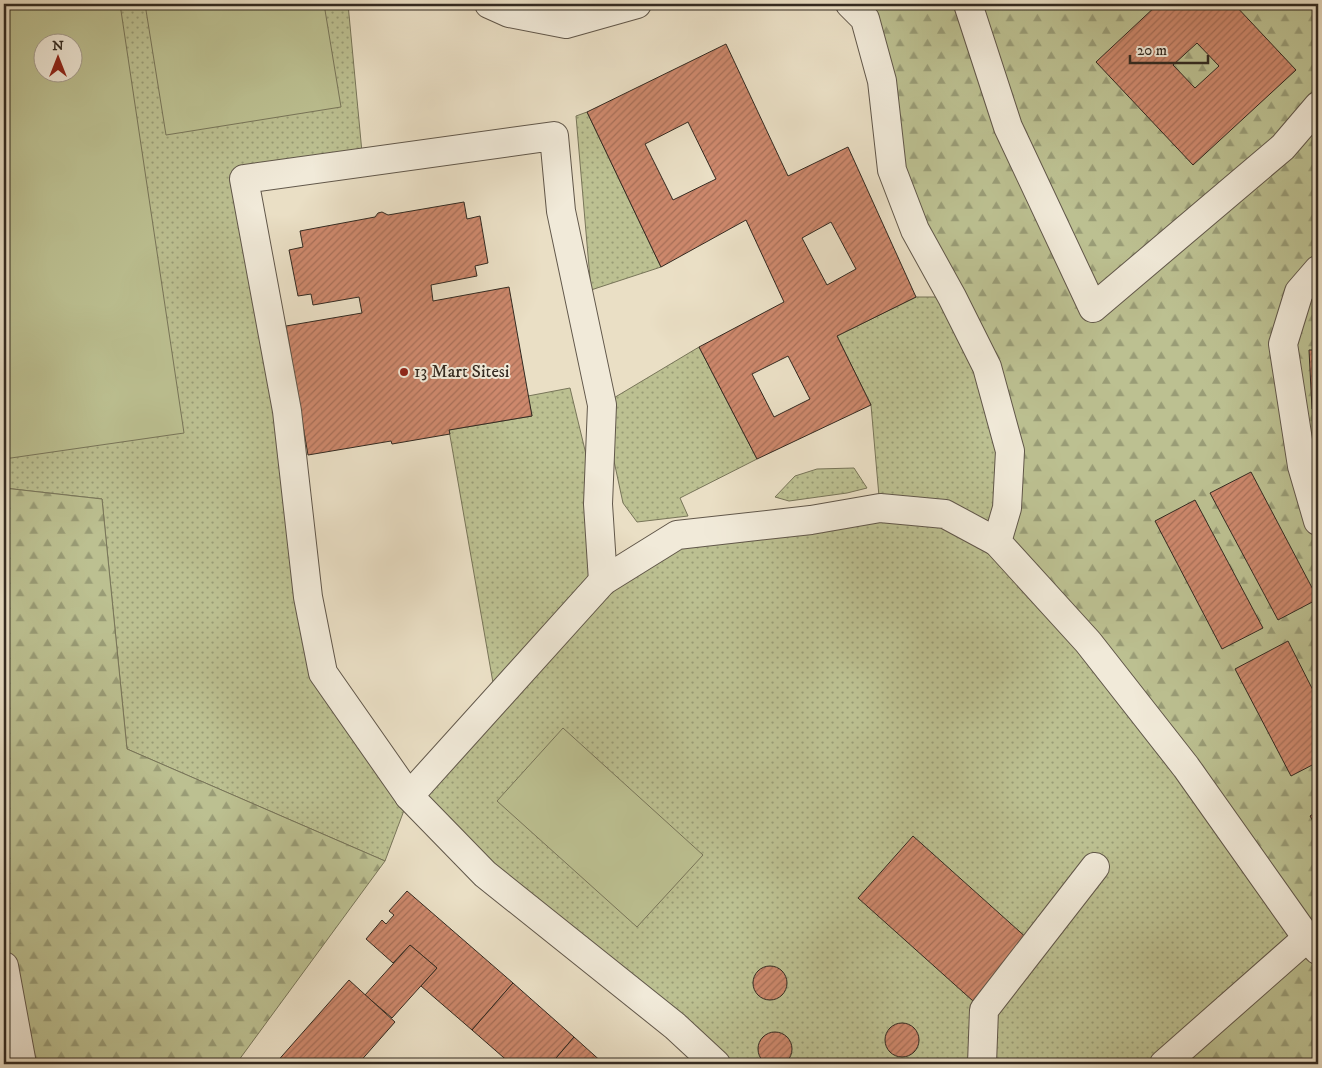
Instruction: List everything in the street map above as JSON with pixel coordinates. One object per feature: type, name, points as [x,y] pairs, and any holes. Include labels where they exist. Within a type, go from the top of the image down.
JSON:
[{"type":"lane","points":[[489,4],[509,13],[566,24],[637,4]]},
{"type":"lane","points":[[850,4],[865,18],[882,81],[892,170],[915,230],[952,297],[987,367],[1010,451],[1007,508],[997,542]]},
{"type":"lane","points":[[968,4],[1008,127],[1093,308],[1283,147],[1318,106]]},
{"type":"lane","points":[[603,581],[598,504],[602,405],[561,211],[554,136],[244,179],[287,411],[308,597],[323,673],[409,796],[485,874],[675,1026],[716,1064]]},
{"type":"lane","points":[[1318,270],[1298,292],[1283,344],[1302,466],[1318,521]]},
{"type":"lane","points":[[409,796],[603,581],[676,535],[811,520],[880,508],[945,514],[997,542],[1088,642],[1186,767],[1312,944],[1164,1064]]},
{"type":"lane","points":[[982,1064],[984,1010],[1095,867]]},
{"type":"lane","points":[[4,966],[22,1064]]},
{"type":"green space","points":[[4,4],[348,4],[363,163],[244,179],[323,673],[409,796],[496,700],[449,430],[532,416],[528,396],[570,388],[598,504],[603,580],[677,535],[880,508],[871,405],[837,336],[916,297],[952,297],[1307,938],[1164,1064],[716,1064],[409,797],[385,861],[127,749],[102,499],[4,488]]},
{"type":"green space","points":[[4,4],[120,4],[184,433],[4,459]]},
{"type":"green space","points":[[145,4],[324,4],[341,107],[166,135]]},
{"type":"green space","points":[[850,4],[1318,4],[1318,1064],[1282,1064],[1278,1060],[1272,1064],[1164,1064],[1306,938],[997,542],[1010,451],[915,230]]},
{"type":"green space","points":[[587,112],[661,267],[591,290],[576,116]]},
{"type":"green space","points":[[699,347],[757,459],[680,498],[688,516],[637,522],[623,503],[602,405]]},
{"type":"green space","points":[[854,468],[867,488],[847,493],[789,501],[775,497],[795,476],[817,469]]},
{"type":"green space","points":[[4,488],[102,499],[127,749],[385,861],[236,1064],[23,1064],[4,966]]},
{"type":"green space","points":[[563,728],[703,855],[637,927],[497,801]]},
{"type":"building","points":[[1158,4],[1234,4],[1296,70],[1193,165],[1096,62]],"holes":[[[1197,43],[1219,66],[1195,88],[1173,65]]]},
{"type":"building","points":[[726,44],[788,176],[848,147],[916,297],[837,336],[871,405],[757,459],[699,347],[784,302],[746,220],[661,267],[587,112]],"holes":[[[688,122],[716,179],[673,200],[645,144]],[[831,222],[856,269],[827,285],[802,238]],[[788,356],[810,399],[774,417],[752,374]]]},
{"type":"building","points":[[464,202],[467,219],[480,216],[488,263],[475,266],[477,276],[431,285],[433,301],[509,287],[532,416],[449,430],[450,434],[392,444],[391,441],[308,455],[286,326],[362,313],[359,297],[313,305],[311,294],[298,296],[289,250],[303,247],[300,231],[375,217],[378,213],[382,212],[388,215]]},
{"type":"building","points":[[1309,350],[1318,350],[1318,409],[1312,409]]},
{"type":"building","points":[[1251,472],[1318,599],[1278,620],[1210,493]]},
{"type":"building","points":[[1195,500],[1263,628],[1222,649],[1155,521]]},
{"type":"building","points":[[1288,641],[1318,700],[1318,762],[1291,776],[1235,669]]},
{"type":"building","points":[[1318,811],[1318,830],[1310,816]]},
{"type":"building","points":[[913,836],[1029,940],[973,1001],[858,898]]},
{"type":"building","points":[[407,891],[513,983],[472,1030],[421,986],[437,968],[410,945],[393,963],[366,939],[382,920],[386,924],[394,915],[389,911]]},
{"type":"building","points":[[410,945],[437,968],[392,1018],[365,995]]},
{"type":"building","points":[[770,966],[782,971],[787,983],[782,995],[770,1000],[758,995],[753,983],[758,971]]},
{"type":"building","points":[[349,980],[395,1022],[358,1064],[275,1064]]},
{"type":"building","points":[[513,983],[574,1037],[551,1064],[511,1064],[472,1030]]},
{"type":"building","points":[[902,1023],[914,1028],[919,1040],[914,1052],[902,1057],[890,1052],[885,1040],[890,1028]]},
{"type":"building","points":[[775,1032],[787,1037],[792,1049],[787,1061],[775,1066],[763,1061],[758,1049],[763,1037]]},
{"type":"building","points":[[574,1037],[604,1064],[551,1064]]},
{"type":"place","name":"13 Mart Sitesi","points":[[404,372]]}]
